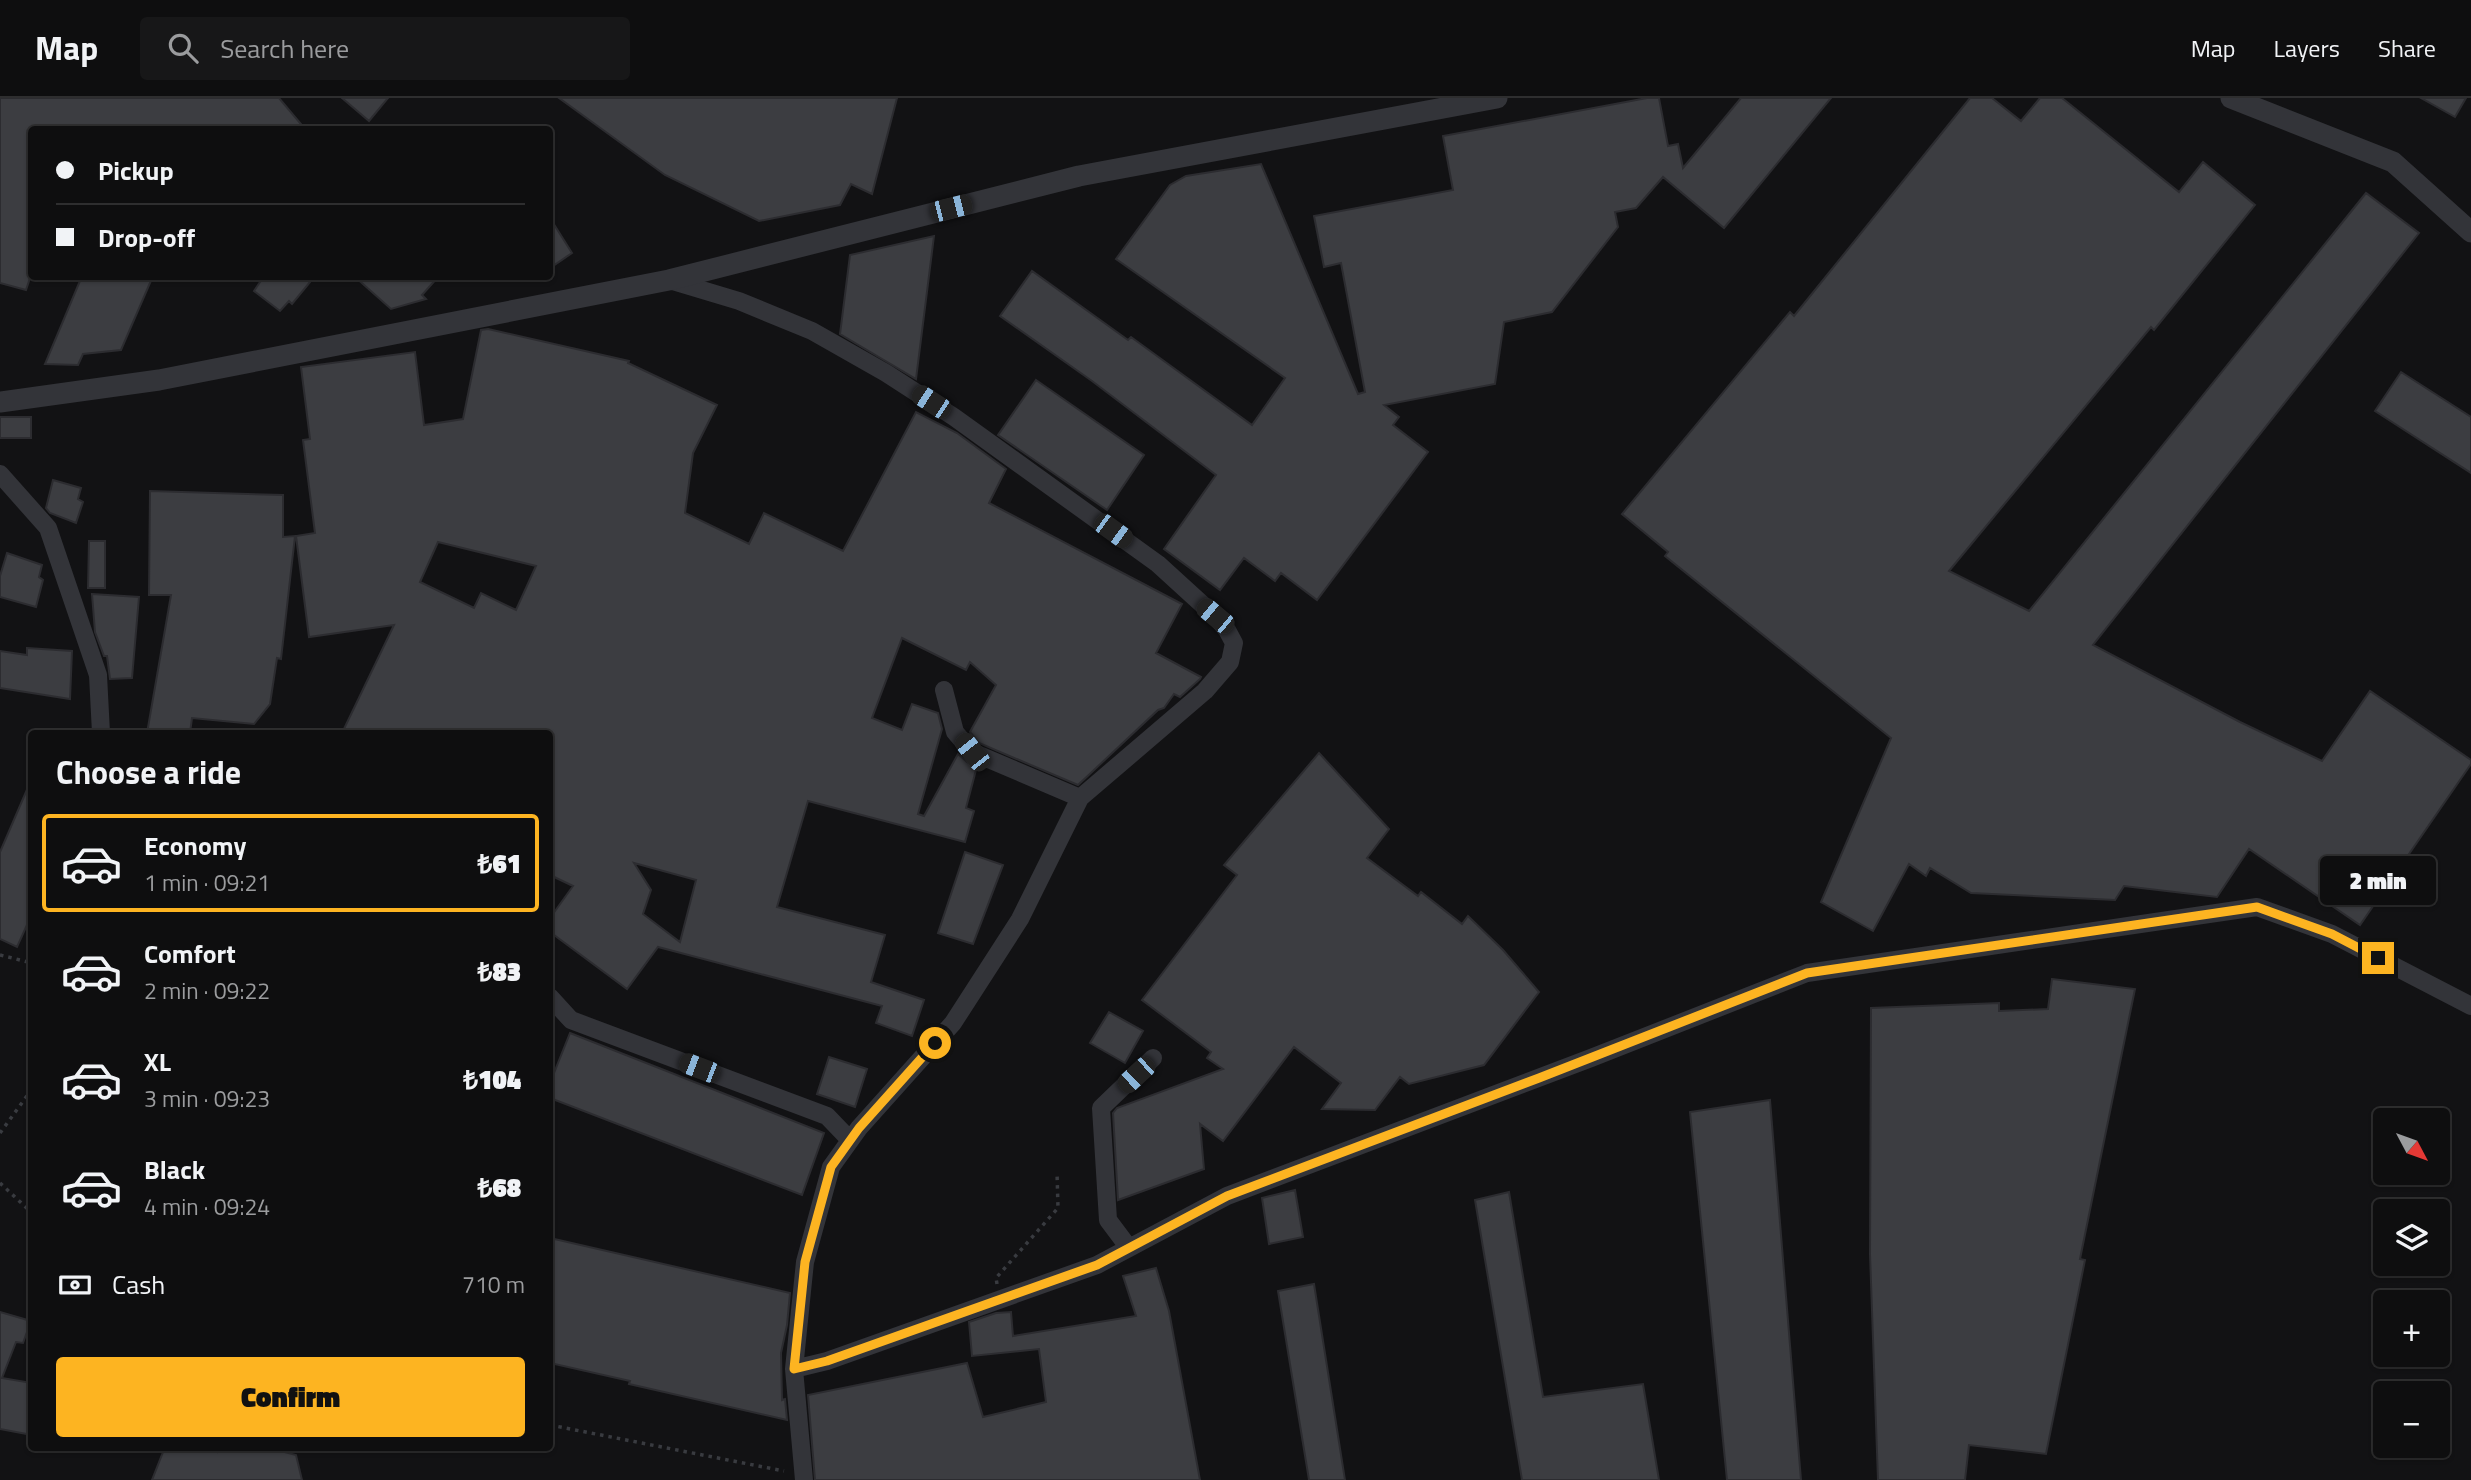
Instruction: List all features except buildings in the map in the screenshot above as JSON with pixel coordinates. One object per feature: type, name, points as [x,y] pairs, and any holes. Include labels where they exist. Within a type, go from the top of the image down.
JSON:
[{"type":"street","points":[[0,402],[159,380],[669,280],[1079,176],[1497,98]]},
{"type":"street","points":[[2231,98],[2393,162],[2471,232]]},
{"type":"street","points":[[669,280],[739,301],[812,331],[886,373],[954,417],[1158,565],[1227,630],[1234,643],[1230,662],[1205,691],[1080,798],[1020,919],[953,1023],[850,1140],[831,1167],[805,1262],[794,1369],[804,1477]]},
{"type":"street","points":[[0,474],[48,528],[98,674],[101,730]]},
{"type":"street","points":[[944,690],[956,732],[972,752],[1080,798]]},
{"type":"street","points":[[794,1369],[827,1361],[1097,1265],[1227,1196],[1807,973],[2257,907],[2332,934],[2471,1006]]},
{"type":"street","points":[[553,1000],[571,1020],[827,1116],[850,1140]]},
{"type":"street","points":[[1129,1248],[1108,1220],[1101,1108],[1153,1058]]},
{"type":"path","points":[[0,955],[28,962]]},
{"type":"path","points":[[0,1133],[28,1094]]},
{"type":"path","points":[[999,1300],[996,1278],[1058,1208],[1058,1172]]},
{"type":"path","points":[[0,1182],[28,1209]]},
{"type":"path","points":[[553,1425],[804,1477]]},
{"type":"route","points":[[935,1043],[859,1128],[831,1167],[805,1262],[794,1369],[827,1361],[1097,1265],[1227,1196],[1807,973],[2257,907],[2332,934],[2378,958]]}]
